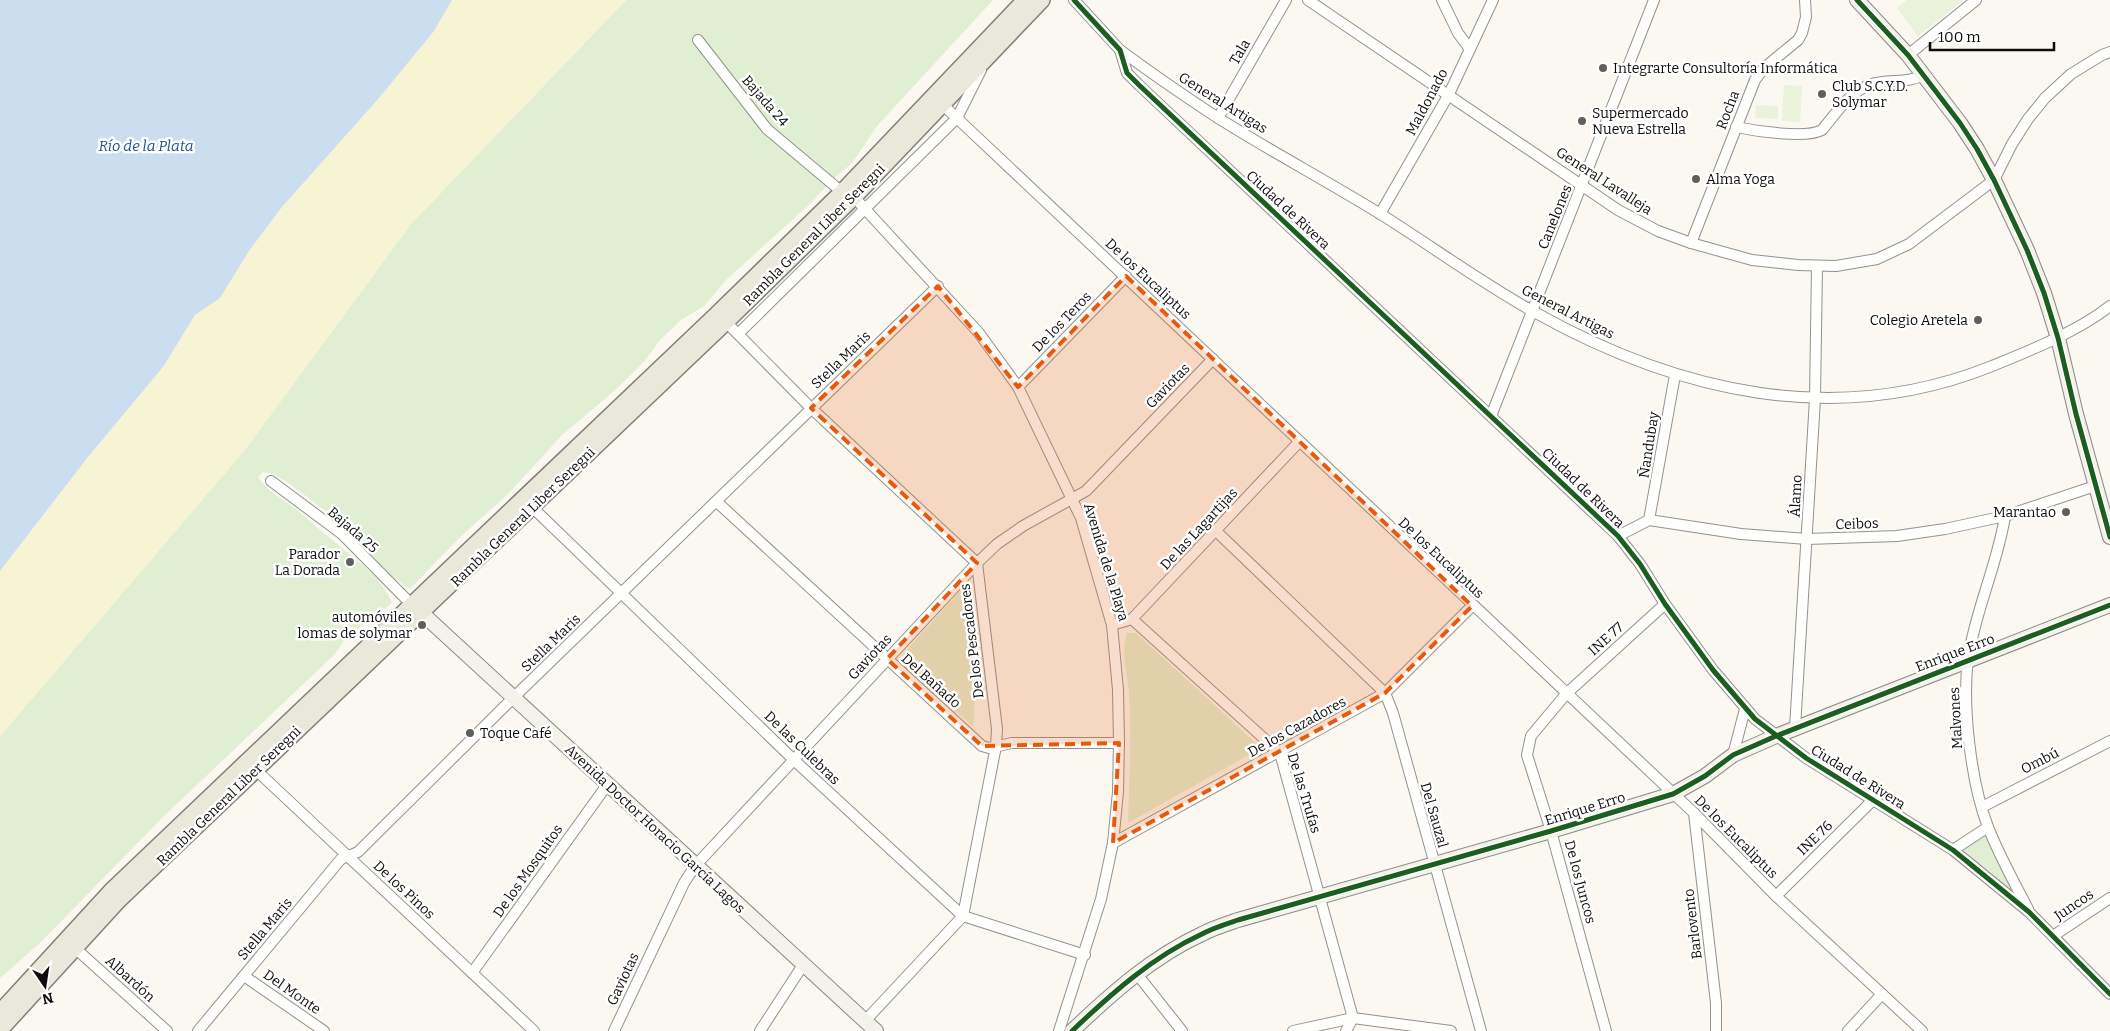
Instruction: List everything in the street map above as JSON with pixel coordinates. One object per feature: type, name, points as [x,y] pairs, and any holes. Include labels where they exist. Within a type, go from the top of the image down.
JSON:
[{"type":"main road","name":"Rambla General Liber Seregni","points":[[0,1012],[111,891],[417,609],[533,508],[726,322],[848,194],[1025,0]]},
{"type":"main road","name":"Rambla General Liber Seregni","points":[[0,1030],[119,900],[256,770],[709,322],[943,104],[1042,0]]},
{"type":"street","name":"Ciudad de Rivera","points":[[1074,0],[1120,50],[1127,73],[1139,85],[1618,536],[1640,564],[1665,604],[1713,670],[1745,709],[1776,736],[1953,850],[2029,912],[2054,936],[2089,975],[2110,994]]},
{"type":"street","name":"Tala","points":[[1218,118],[1286,0]]},
{"type":"street","name":"General Lavalleja","points":[[1308,0],[1618,210],[1658,231],[1691,243],[1752,260],[1817,266],[1836,266],[1877,259],[1910,244],[1994,180],[2012,144],[2028,119],[2045,98],[2071,74],[2110,52]]},
{"type":"street","points":[[1442,0],[1458,33],[1469,48]]},
{"type":"street","name":"Maldonado","points":[[1380,214],[1448,94],[1494,0]]},
{"type":"street","name":"Canelones","points":[[1491,416],[1654,0]]},
{"type":"street","name":"Rocha","points":[[1691,243],[1755,80],[1764,68],[1798,40],[1802,33],[1806,17],[1805,0]]},
{"type":"street","points":[[1857,0],[1908,55],[1960,123],[1994,180],[2027,250],[2044,293],[2058,338],[2095,486],[2110,537]]},
{"type":"street","points":[[1908,55],[1976,0]]},
{"type":"street","name":"Bajada 24","points":[[698,40],[767,129],[848,194]]},
{"type":"street","name":"General Artigas","points":[[1120,50],[1169,86],[1218,118],[1380,214],[1533,312],[1577,335],[1642,363],[1705,384],[1815,399],[1868,397],[1961,379],[2058,338],[2110,306]]},
{"type":"street","points":[[738,334],[957,118],[986,59]]},
{"type":"street","points":[[1736,127],[1789,133],[1818,133],[1856,90],[1872,84],[1906,81],[1924,75]]},
{"type":"street","name":"De los Eucaliptus","points":[[943,104],[1472,606],[1674,794],[1776,896],[1922,1031]]},
{"type":"street","name":"Avenida de la Playa","points":[[848,194],[866,209],[938,286],[979,333],[1018,387],[1081,518],[1112,625],[1118,690],[1119,743],[1113,843],[1101,899],[1060,1031]]},
{"type":"street","name":"Álamo","points":[[1795,728],[1815,399],[1817,266]]},
{"type":"street","name":"De los Teros","points":[[1018,387],[1126,276]]},
{"type":"street","name":"Stella Maris","points":[[198,1031],[341,859],[358,852],[512,698],[623,593],[938,286]]},
{"type":"street","name":"De los Pescadores","points":[[726,322],[811,408],[977,563],[996,729],[996,746],[963,916]]},
{"type":"street","name":"Gaviotas","points":[[614,1031],[684,882],[695,866],[977,563],[998,544],[1023,526],[1073,500],[1086,491],[1213,359]]},
{"type":"street","name":"Ñandubay","points":[[1649,520],[1675,375]]},
{"type":"street","name":"De las Lagartijas","points":[[1112,625],[1132,619],[1299,442]]},
{"type":"street","name":"Bajada 25","points":[[271,481],[342,534],[417,609]]},
{"type":"street","name":"Ceibos","points":[[1649,520],[1742,534],[1807,539],[1897,536],[1945,529],[2005,516],[2095,486]]},
{"type":"street","name":"Del Bañado","points":[[717,502],[982,746],[989,748],[1012,743],[1119,743]]},
{"type":"street","name":"De las Culebras","points":[[533,508],[794,760],[963,916],[1085,955]]},
{"type":"street","name":"Malvones","points":[[2005,516],[2003,530],[1990,572],[1968,659],[1970,742],[1974,780],[1988,827],[2029,912]]},
{"type":"street","points":[[1618,536],[1649,520]]},
{"type":"street","name":"Del Sauzal","points":[[1216,530],[1385,693],[1393,713],[1436,864],[1481,1031]]},
{"type":"street","name":"INE 77","points":[[1566,694],[1665,604]]},
{"type":"street","name":"Enrique Erro","points":[[1072,1031],[1137,974],[1167,953],[1202,934],[1238,920],[1552,831],[1674,794],[1705,776],[1733,755],[1776,736],[1968,659],[2110,605]]},
{"type":"street","name":"De los Cazadores","points":[[1113,843],[1280,753],[1385,693],[1472,606]]},
{"type":"street","name":"Avenida Doctor Horacio García Lagos","points":[[417,609],[876,1031]]},
{"type":"street","name":"De las Trufas","points":[[1132,619],[1280,753],[1353,1018]]},
{"type":"street","name":"De los Juncos","points":[[1566,694],[1531,736],[1527,755],[1552,831],[1606,1031]]},
{"type":"street","points":[[1733,755],[1745,709]]},
{"type":"street","name":"Ombú","points":[[1982,806],[2110,741]]},
{"type":"street","name":"De los Pinos","points":[[256,770],[534,1031]]},
{"type":"street","name":"De los Mosquitos","points":[[472,973],[607,785]]},
{"type":"street","name":"INE 76","points":[[1776,896],[1874,800]]},
{"type":"street","name":"Barlovento","points":[[1694,814],[1716,1003],[1716,1031]]},
{"type":"street","points":[[1953,850],[1988,827]]},
{"type":"street","name":"Juncos","points":[[2054,936],[2110,898]]},
{"type":"street","points":[[865,1021],[963,916]]},
{"type":"street","name":"Albardón","points":[[75,948],[167,1031]]},
{"type":"street","points":[[760,1031],[803,965]]},
{"type":"street","points":[[1137,974],[1182,1031]]},
{"type":"street","name":"Del Monte","points":[[244,976],[324,1031]]},
{"type":"street","points":[[1848,1031],[1882,994]]},
{"type":"street","points":[[1346,1031],[1353,1018]]},
{"type":"street","points":[[1293,1031],[1353,1018],[1451,1031]]},
{"type":"highlighted area","points":[[1126,276],[1472,606],[1385,693],[1113,843],[1119,743],[982,746],[887,659],[977,563],[811,408],[938,286],[1018,387]]},
{"type":"green space","points":[[626,0],[993,0],[877,126],[852,163],[727,279],[704,306],[681,320],[660,340],[644,362],[613,392],[562,435],[507,495],[459,538],[410,589],[387,573],[354,534],[326,511],[287,482],[273,474],[263,472],[258,477],[266,487],[296,509],[372,574],[381,584],[392,603],[346,638],[335,654],[163,817],[40,943],[0,978],[0,736],[244,451],[411,224]]},
{"type":"green space","points":[[1907,0],[1964,0],[1918,36],[1897,8]]},
{"type":"green space","points":[[1784,85],[1802,86],[1800,122],[1782,121]]},
{"type":"green space","points":[[1756,105],[1778,106],[1778,119],[1755,118]]},
{"type":"green space","points":[[967,583],[975,672],[973,726],[897,661]]},
{"type":"green space","points":[[1127,633],[1136,633],[1261,748],[1128,823],[1130,727],[1124,648]]},
{"type":"green space","points":[[1986,835],[2014,889],[2012,891],[1964,851],[1965,847]]},
{"type":"sand","points":[[452,0],[626,0],[411,224],[244,451],[0,736],[0,571],[88,457],[163,367],[195,315],[220,298],[249,251],[282,207],[379,98],[434,31]]},
{"type":"water","name":"Río de la Plata","points":[[0,0],[452,0],[434,31],[379,98],[282,207],[249,251],[220,298],[195,315],[163,367],[88,457],[0,571]]},
{"type":"cycle path","points":[[1074,0],[1120,50],[1127,73],[1139,85],[1618,536],[1640,564],[1665,604],[1713,670],[1755,719],[1806,758],[1953,850],[2029,912],[2110,994]]},
{"type":"cycle path","points":[[1857,0],[1908,55],[1960,123],[1994,180],[2027,250],[2044,293],[2058,338],[2076,414],[2110,537]]},
{"type":"cycle path","points":[[1072,1031],[1117,990],[1149,965],[1184,943],[1215,928],[1673,794],[1705,776],[1733,755],[1776,736],[2110,605]]},
{"type":"place","name":"Integrarte Consultoría Informática","points":[[1603,68]]},
{"type":"place","name":"Club S.C.Y.D. Solymar","points":[[1822,94]]},
{"type":"place","name":"Supermercado Nueva Estrella","points":[[1582,121]]},
{"type":"place","name":"Alma Yoga","points":[[1696,179]]},
{"type":"place","name":"Colegio Aretela","points":[[1978,320]]},
{"type":"place","name":"Marantao","points":[[2066,512]]},
{"type":"place","name":"Parador La Dorada","points":[[350,562]]},
{"type":"place","name":"automóviles lomas de solymar","points":[[422,625]]},
{"type":"place","name":"Toque Café","points":[[470,733]]}]
